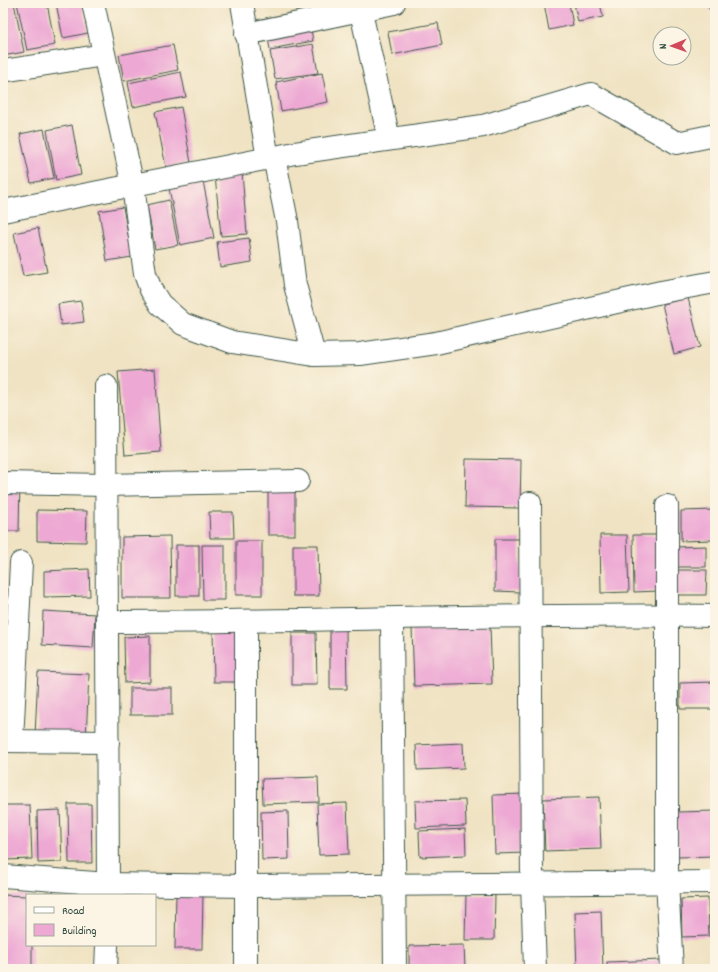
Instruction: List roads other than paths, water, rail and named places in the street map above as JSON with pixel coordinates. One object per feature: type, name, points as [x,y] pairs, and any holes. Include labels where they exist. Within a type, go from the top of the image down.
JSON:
[{"type":"street","points":[[92,3],[133,186],[145,274],[151,290],[160,304],[183,324],[232,342],[314,355],[360,354],[436,343],[661,292],[715,282]]},
{"type":"street","points":[[314,355],[295,285],[287,221],[271,158],[247,15],[394,3]]},
{"type":"street","points":[[361,6],[389,139]]},
{"type":"street","points":[[3,71],[104,55]]},
{"type":"street","points":[[3,211],[271,158],[483,126],[592,94],[677,143],[715,134]]},
{"type":"street","points":[[106,386],[105,485],[108,525],[108,890]]},
{"type":"street","points":[[3,483],[105,485],[298,481]]},
{"type":"street","points":[[530,503],[532,884],[535,969]]},
{"type":"street","points":[[667,506],[667,882],[672,969]]},
{"type":"street","points":[[21,563],[7,741],[108,742]]},
{"type":"street","points":[[107,622],[246,622],[667,615],[715,616]]},
{"type":"street","points":[[392,619],[393,884],[395,969]]},
{"type":"street","points":[[246,622],[246,969]]},
{"type":"street","points":[[3,876],[108,890],[393,884],[715,882]]},
{"type":"street","points":[[103,968],[107,946]]}]
